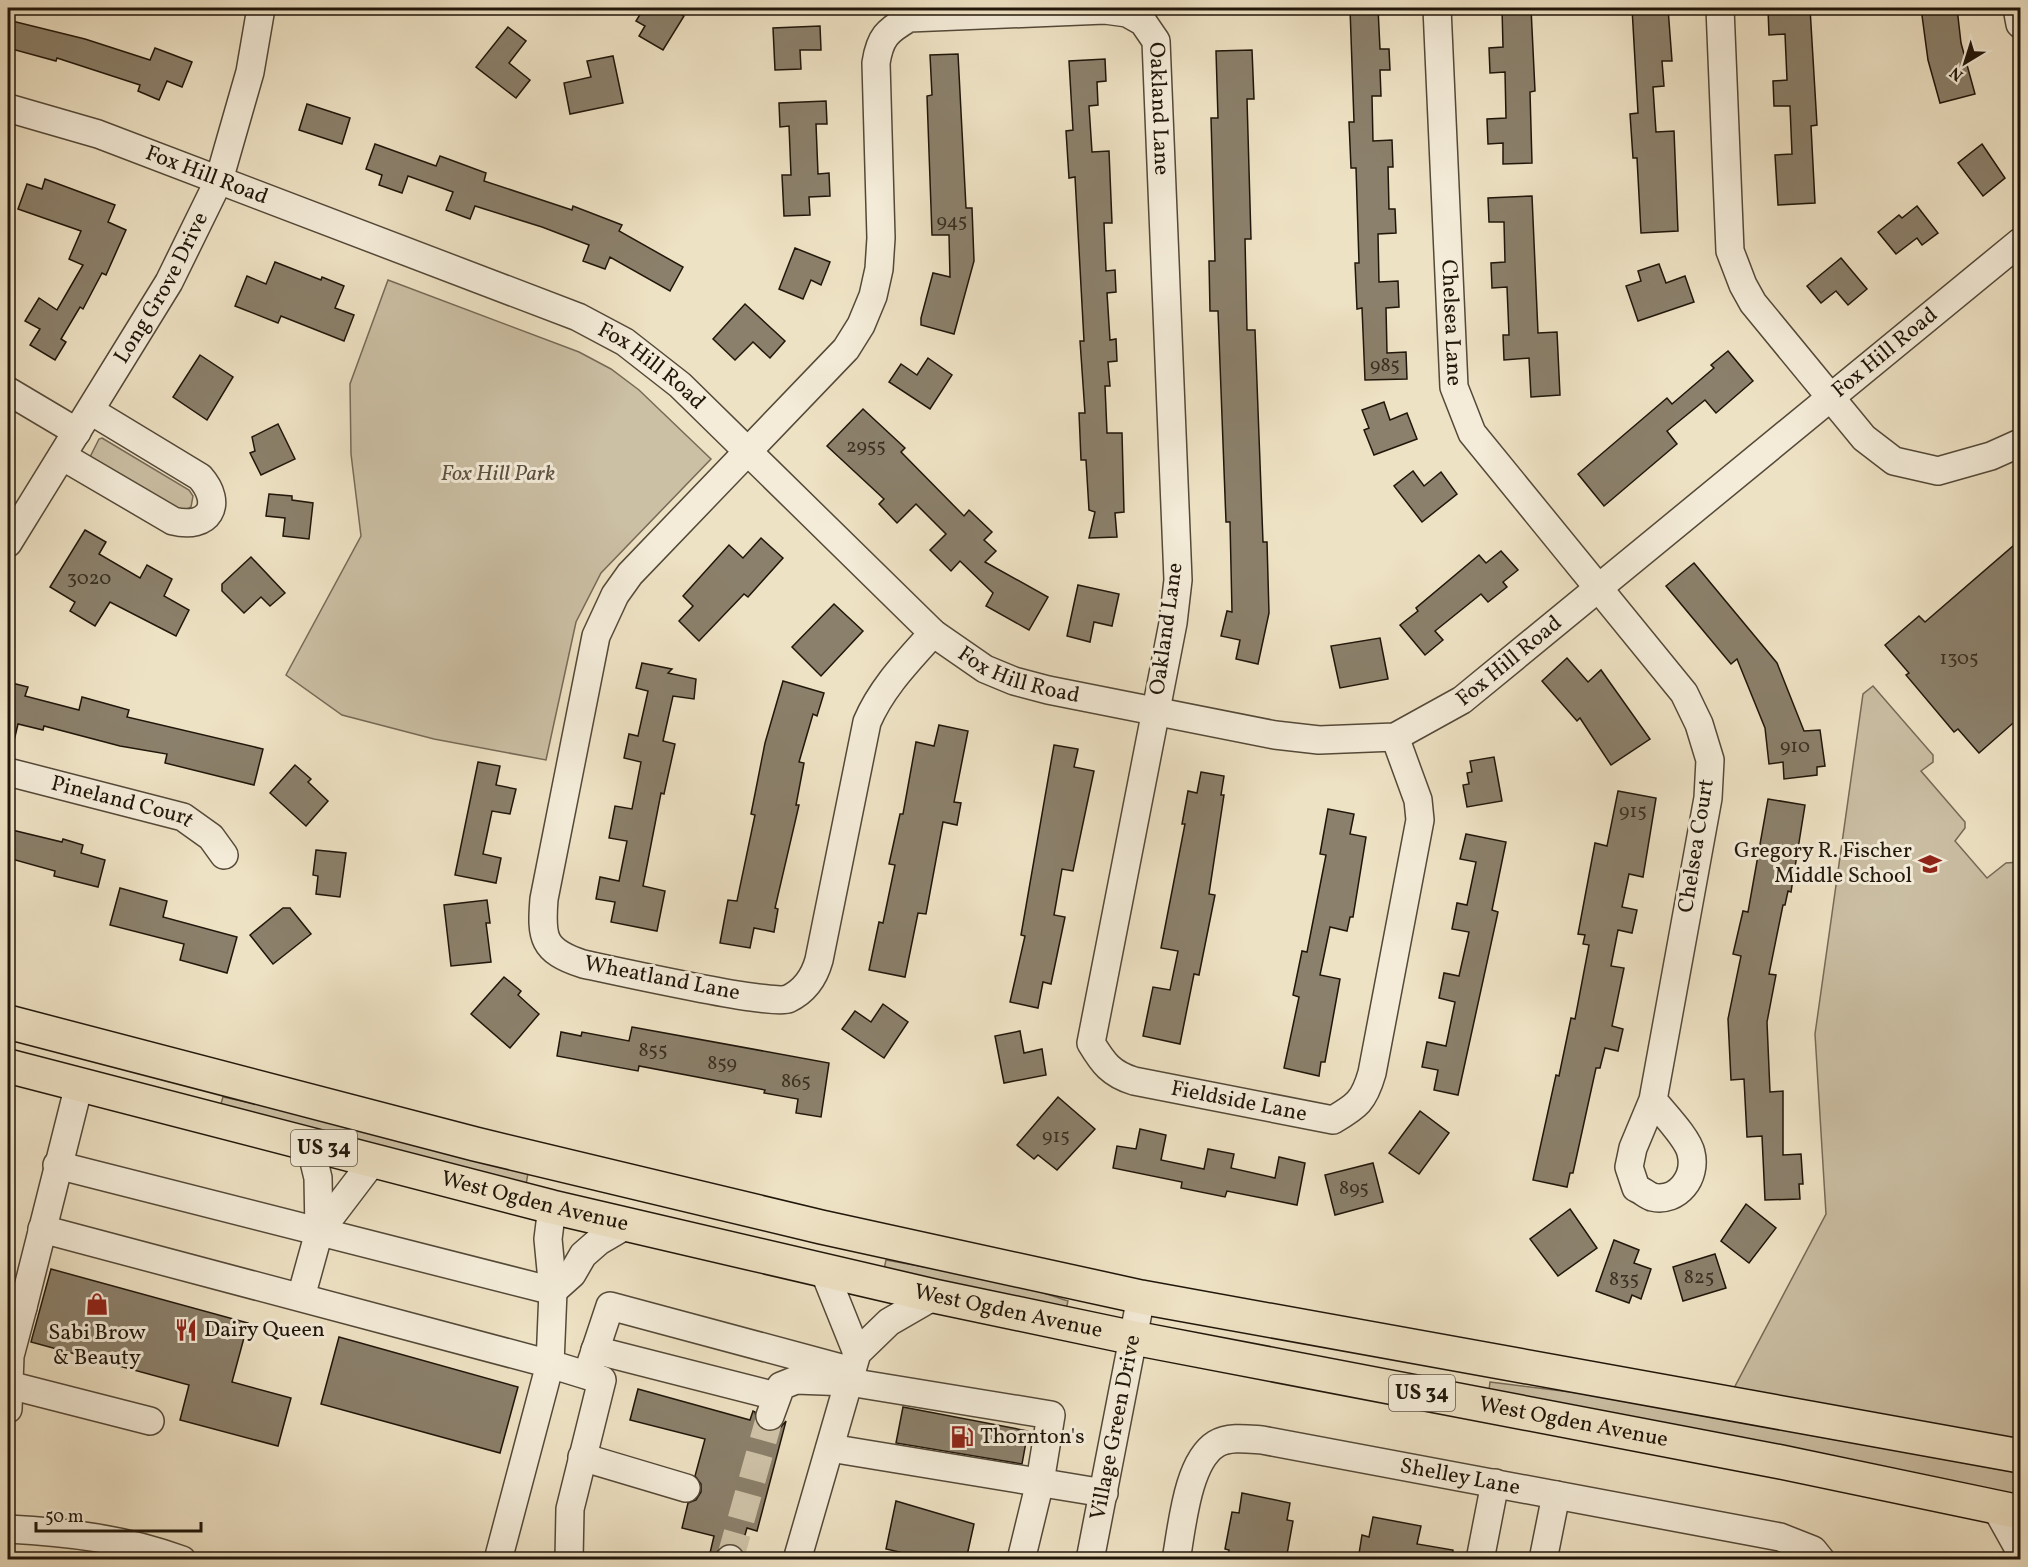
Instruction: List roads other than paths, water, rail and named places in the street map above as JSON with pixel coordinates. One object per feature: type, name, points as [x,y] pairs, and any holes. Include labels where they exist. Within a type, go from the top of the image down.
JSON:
[{"type":"main road","name":"West Ogden Avenue","points":[[8,1022],[578,1169],[821,1227],[1141,1297],[2020,1456]]},
{"type":"main road","name":"West Ogden Avenue","points":[[8,1066],[552,1207],[934,1296],[1134,1338],[1781,1462],[2008,1510]]},
{"type":"main road","points":[[552,1207],[578,1169]]},
{"type":"street","name":"Long Grove Drive","points":[[8,543],[169,282],[219,180],[250,72],[261,8]]},
{"type":"street","name":"Chelsea Lane","points":[[1437,8],[1454,387],[1472,433],[1599,589]]},
{"type":"street","points":[[1720,8],[1730,251],[1743,285],[1753,303],[1864,438],[1893,461],[1915,468],[1938,471],[1961,466],[2020,443]]},
{"type":"street","points":[[2017,8],[2020,24]]},
{"type":"street","name":"Oakland Lane","points":[[748,451],[846,349],[861,325],[873,296],[879,269],[881,238],[876,63],[878,47],[888,31],[909,18],[1090,10],[1127,13],[1143,22],[1156,41],[1178,552],[1173,623],[1155,711]]},
{"type":"street","name":"Fox Hill Road","points":[[8,108],[98,134],[596,326],[660,367],[933,633],[985,669],[1014,681],[1275,735],[1318,740],[1395,737],[1462,700],[2020,242]]},
{"type":"street","points":[[8,391],[84,422],[200,477],[210,488],[213,501],[209,513],[200,522],[187,524],[173,521],[62,456]]},
{"type":"street","name":"Wheatland Lane","points":[[748,451],[630,574],[604,616],[590,661],[544,899],[542,932],[553,949],[567,959],[583,964],[753,997],[786,1000],[807,987],[819,960],[867,722],[876,703],[893,679],[933,633]]},
{"type":"street","name":"Chelsea Court","points":[[1599,589],[1684,693],[1697,719],[1710,760],[1706,814],[1653,1100]]},
{"type":"street","name":"Fieldside Lane","points":[[1155,711],[1091,1043],[1105,1067],[1119,1077],[1333,1120],[1357,1106],[1367,1092],[1414,860],[1420,820],[1418,800],[1395,737]]},
{"type":"street","name":"Pineland Court","points":[[8,772],[183,817],[211,837],[224,855]]},
{"type":"street","points":[[79,1085],[42,1228],[15,1305],[8,1397],[150,1421]]},
{"type":"street","points":[[301,1297],[319,1232],[318,1178],[310,1145]]},
{"type":"street","points":[[319,1232],[373,1161]]},
{"type":"street","points":[[57,1165],[553,1290]]},
{"type":"street","points":[[498,1560],[550,1364],[553,1290],[548,1239],[552,1207]]},
{"type":"street","points":[[553,1290],[572,1274],[583,1255],[599,1241],[628,1224]]},
{"type":"street","points":[[42,1228],[550,1364],[602,1380],[570,1509],[569,1560]]},
{"type":"street","points":[[824,1271],[853,1368]]},
{"type":"street","points":[[797,1560],[853,1368],[889,1322],[934,1296]]},
{"type":"street","name":"Village Green Drive","points":[[1090,1560],[1141,1297]]},
{"type":"street","points":[[587,1375],[610,1306],[853,1368],[1051,1415],[1040,1482],[1021,1560]]},
{"type":"street","points":[[595,1350],[773,1406],[781,1386],[796,1380],[853,1368]]},
{"type":"street","name":"Shelley Lane","points":[[1176,1560],[1195,1474],[1204,1456],[1217,1443],[1237,1438],[1262,1440],[1780,1537],[1813,1550],[1821,1560]]},
{"type":"street","points":[[830,1448],[1104,1493]]},
{"type":"street","points":[[582,1458],[686,1488]]},
{"type":"street","points":[[1480,1560],[1495,1483]]},
{"type":"street","points":[[1543,1560],[1556,1495]]},
{"type":"street","points":[[2008,1510],[2020,1551]]},
{"type":"street","points":[[8,1529],[107,1538],[182,1560]]},
{"type":"tunnel","points":[[730,1559],[770,1416]]},
{"type":"place","name":"Gregory R. Fischer Middle School","points":[[1930,864]]},
{"type":"place","name":"Sabi Brow & Beauty","points":[[97,1304]]},
{"type":"place","name":"Dairy Queen","points":[[186,1330]]},
{"type":"place","name":"Thornton's","points":[[962,1437]]},
{"type":"park label","name":"Fox Hill Park","points":[[498,474]]}]
